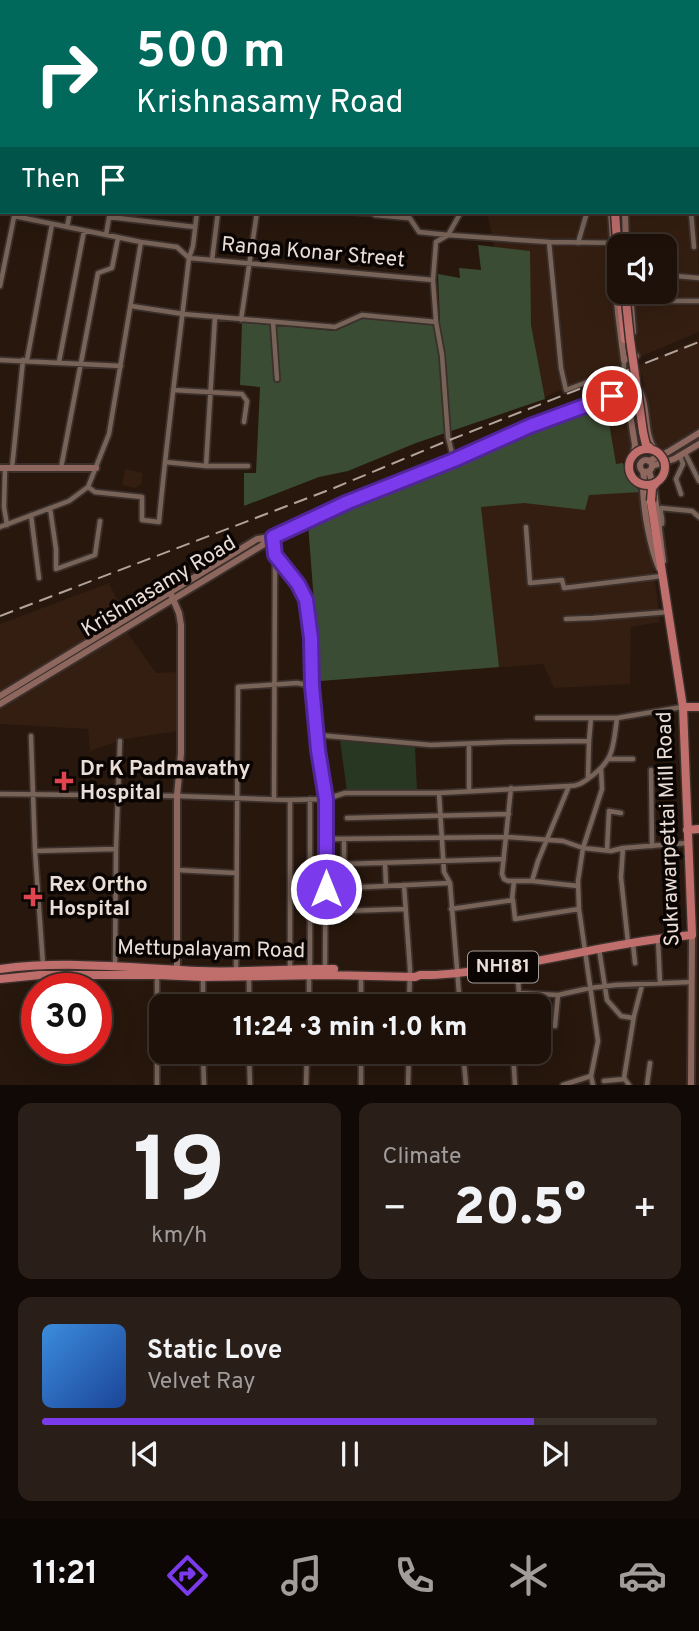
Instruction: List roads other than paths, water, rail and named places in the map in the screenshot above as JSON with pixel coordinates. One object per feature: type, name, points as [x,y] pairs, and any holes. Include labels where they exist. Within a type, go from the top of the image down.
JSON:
[{"type":"highway","points":[[615,214],[619,234]]},
{"type":"highway","points":[[615,214],[617,234]]},
{"type":"highway","points":[[626,304],[640,445],[644,450],[664,459],[665,470],[660,480],[651,484],[635,480],[629,470],[629,464],[644,450]]},
{"type":"highway","name":"Sukrawarpettai Mill Road","points":[[651,484],[651,501],[683,707],[687,830],[695,935]]},
{"type":"highway","points":[[683,707],[699,707]]},
{"type":"highway","points":[[687,830],[699,829]]},
{"type":"highway","name":"Mettupalayam Road","points":[[0,969],[43,965],[115,966],[203,977],[249,977],[325,969],[420,975],[517,965],[657,938],[695,935]]},
{"type":"highway","name":"Mettupalayam Road","points":[[0,979],[40,975],[158,975],[236,970],[290,970],[361,976],[410,973]]},
{"type":"main road","points":[[622,234],[625,214]]},
{"type":"main road","points":[[623,304],[624,360],[636,357],[630,304]]},
{"type":"main road","name":"Krishnasamy Road","points":[[0,704],[172,595],[261,547],[273,537],[348,502],[530,426],[634,387],[642,394],[651,444],[644,450]]},
{"type":"main road","points":[[612,396],[624,397],[628,402],[633,431],[644,450],[654,489],[656,521]]},
{"type":"main road","points":[[648,466],[671,461],[699,441]]},
{"type":"main road","points":[[664,459],[699,441]]},
{"type":"main road","points":[[662,575],[651,542],[643,488],[645,476],[648,466],[668,452],[699,441]]},
{"type":"main road","points":[[6,469],[96,468]]},
{"type":"main road","points":[[0,696],[172,595],[181,625],[177,973]]},
{"type":"main road","name":"Sukrawarpettai Mill Road","points":[[691,1085],[695,935]]},
{"type":"street","points":[[0,286],[14,214]]},
{"type":"street","name":"Ranga Konar Street","points":[[14,214],[118,238],[177,247],[189,258],[433,281]]},
{"type":"street","points":[[67,227],[70,214]]},
{"type":"street","points":[[106,235],[110,214],[195,227]]},
{"type":"street","points":[[88,487],[95,492],[142,497],[142,520],[159,522],[164,462],[197,214]]},
{"type":"street","points":[[212,260],[218,214]]},
{"type":"street","points":[[242,320],[257,214]]},
{"type":"street","points":[[374,214],[409,219]]},
{"type":"street","points":[[409,214],[409,219],[419,232],[607,245]]},
{"type":"street","points":[[452,453],[448,437],[433,281],[436,242],[448,236],[460,214]]},
{"type":"street","points":[[578,243],[586,214]]},
{"type":"street","points":[[691,214],[694,247]]},
{"type":"street","points":[[7,525],[4,506],[6,469],[52,224]]},
{"type":"street","points":[[60,362],[84,231]]},
{"type":"street","points":[[61,469],[98,273],[112,268],[118,238]]},
{"type":"street","points":[[0,239],[9,240]]},
{"type":"street","points":[[0,527],[69,500],[88,487],[109,434],[141,242]]},
{"type":"street","points":[[549,242],[561,368],[566,390],[624,368],[624,360]]},
{"type":"street","points":[[677,276],[699,278]]},
{"type":"street","points":[[677,301],[699,301]]},
{"type":"street","points":[[131,306],[183,314],[335,327],[362,315],[436,322]]},
{"type":"street","points":[[206,466],[215,317]]},
{"type":"street","points":[[273,322],[277,379]]},
{"type":"street","points":[[0,360],[121,366]]},
{"type":"street","points":[[173,390],[242,394],[247,401],[244,422]]},
{"type":"street","points":[[683,454],[699,481]]},
{"type":"street","points":[[681,494],[676,479],[683,464],[683,454]]},
{"type":"street","points":[[164,462],[248,466]]},
{"type":"street","points":[[50,508],[56,569],[95,555],[100,521]]},
{"type":"street","points":[[656,521],[662,524],[661,508],[692,511],[699,517]]},
{"type":"street","points":[[31,515],[39,578]]},
{"type":"street","points":[[526,527],[530,583],[562,580],[564,588],[662,575]]},
{"type":"street","points":[[273,537],[274,799]]},
{"type":"street","points":[[275,555],[298,584],[306,600],[311,638],[312,686],[326,799],[325,969]]},
{"type":"street","points":[[566,619],[667,612]]},
{"type":"street","points":[[236,970],[238,687],[297,683],[312,686]]},
{"type":"street","points":[[537,718],[617,718],[683,707]]},
{"type":"street","points":[[588,779],[591,718]]},
{"type":"street","points":[[0,794],[290,800],[326,799],[345,793],[439,793],[575,786],[601,768],[611,755],[617,718]]},
{"type":"street","points":[[317,735],[411,744],[589,741]]},
{"type":"street","points":[[31,736],[43,965]]},
{"type":"street","points":[[115,966],[120,741]]},
{"type":"street","points":[[469,744],[469,791]]},
{"type":"street","points":[[608,759],[633,758]]},
{"type":"street","points":[[593,1085],[591,1076],[598,1041],[579,909],[579,886],[580,859],[602,789],[601,768]]},
{"type":"street","points":[[651,770],[652,846]]},
{"type":"street","points":[[532,881],[569,786]]},
{"type":"street","points":[[511,788],[503,879],[579,886]]},
{"type":"street","points":[[439,793],[444,872],[450,883],[459,994]]},
{"type":"street","points":[[309,994],[310,799]]},
{"type":"street","points":[[290,800],[290,970]]},
{"type":"street","points":[[607,850],[609,811],[621,813]]},
{"type":"street","points":[[347,818],[509,814]]},
{"type":"street","points":[[326,839],[507,837],[563,841],[583,848],[607,850],[688,843]]},
{"type":"street","points":[[344,840],[344,911],[405,909]]},
{"type":"street","points":[[623,848],[621,877],[635,963]]},
{"type":"street","points":[[36,851],[116,849]]},
{"type":"street","points":[[344,864],[504,859]]},
{"type":"street","points":[[385,863],[386,886]]},
{"type":"street","points":[[177,870],[236,873]]},
{"type":"street","points":[[514,881],[512,900],[515,919],[579,909]]},
{"type":"street","points":[[344,888],[450,883]]},
{"type":"street","points":[[404,885],[409,994]]},
{"type":"street","points":[[451,909],[512,900]]},
{"type":"street","points":[[657,938],[660,983]]},
{"type":"street","points":[[599,949],[607,1000],[621,1016],[634,1018]]},
{"type":"street","points":[[517,965],[519,993],[558,995],[603,986],[692,982]]},
{"type":"street","points":[[158,975],[158,994]]},
{"type":"street","points":[[361,976],[361,994]]},
{"type":"street","points":[[203,977],[203,994]]},
{"type":"street","points":[[249,977],[249,994]]},
{"type":"street","points":[[629,1085],[625,1079],[642,984]]},
{"type":"street","points":[[555,1026],[558,995]]},
{"type":"street","points":[[647,1085],[650,1063]]},
{"type":"street","points":[[156,1064],[157,1085]]},
{"type":"street","points":[[203,1064],[204,1085]]},
{"type":"street","points":[[249,1064],[250,1085]]},
{"type":"street","points":[[306,1085],[307,1064]]},
{"type":"street","points":[[361,1064],[361,1085]]},
{"type":"street","points":[[408,1085],[409,1064]]},
{"type":"street","points":[[464,1064],[466,1085]]},
{"type":"street","points":[[514,1064],[515,1085]]},
{"type":"street","points":[[564,1085],[591,1076]]},
{"type":"street","points":[[604,1082],[625,1079]]},
{"type":"railway","points":[[0,616],[334,488],[699,342]]},
{"type":"place","name":"Dr K Padmavathy Hospital","points":[[64,781]]},
{"type":"place","name":"Rex Ortho Hospital","points":[[33,897]]}]
